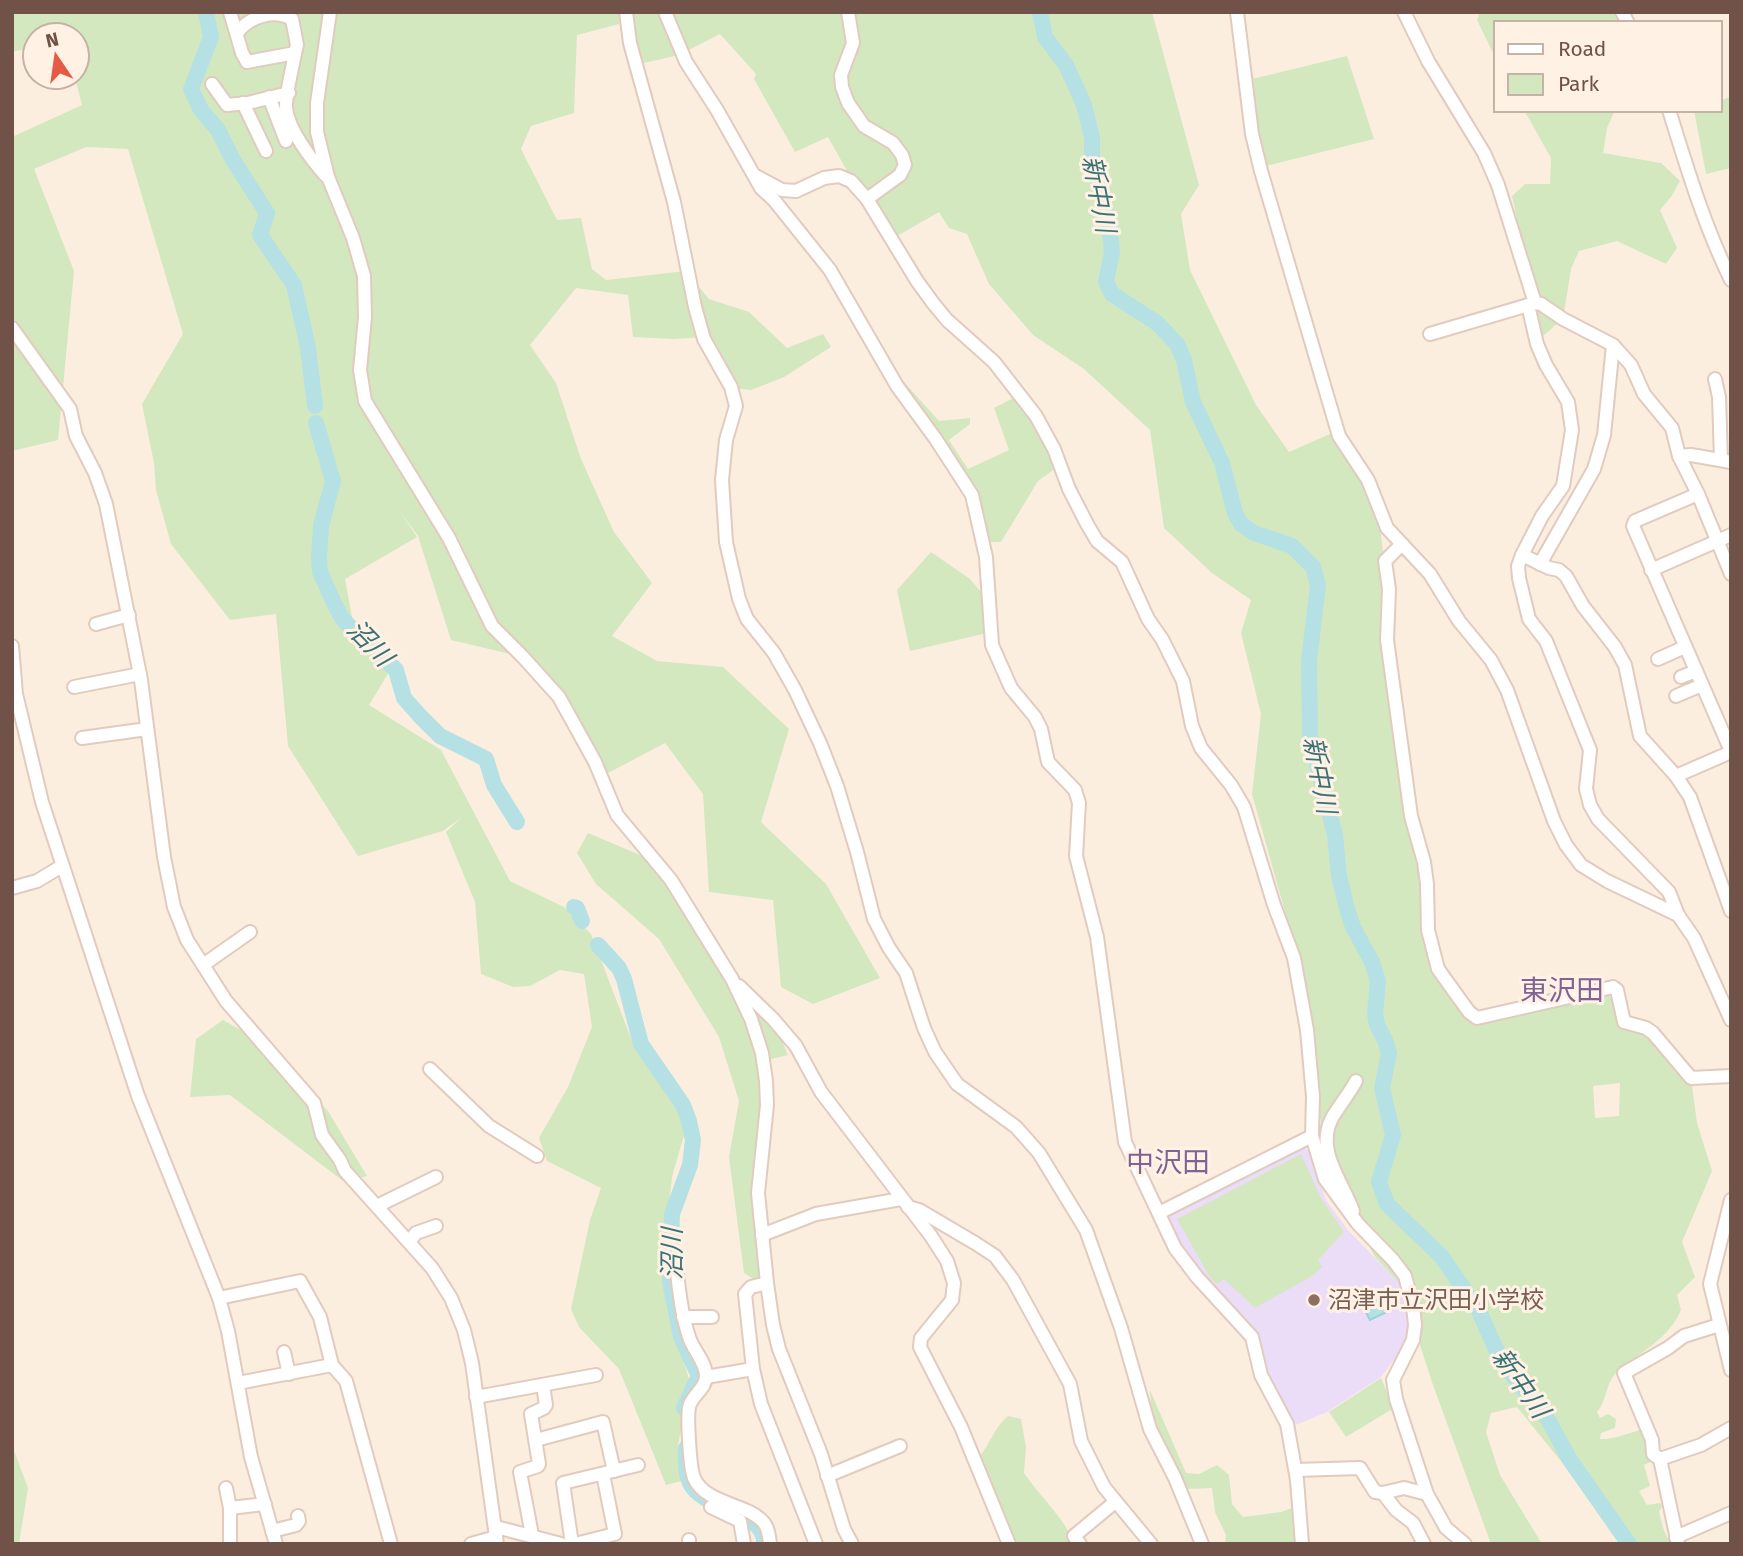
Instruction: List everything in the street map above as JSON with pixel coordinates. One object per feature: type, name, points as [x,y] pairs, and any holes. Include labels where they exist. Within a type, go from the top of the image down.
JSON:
[{"type":"street","points":[[230,12],[247,62],[295,53]]},
{"type":"street","points":[[330,12],[317,103],[317,132],[328,177],[353,238],[364,276],[365,317],[360,370],[365,401],[449,538],[492,626],[559,697],[595,762],[617,815],[671,880],[732,979],[751,1019],[762,1053],[766,1081],[767,1105],[758,1193],[767,1283],[779,1349],[821,1454],[844,1529],[852,1544]]},
{"type":"street","points":[[626,12],[629,43],[674,202],[695,307],[704,339],[731,387],[736,406],[726,440],[722,480],[726,542],[739,599],[747,619],[774,653],[795,690],[820,743],[849,826],[874,919],[889,948],[906,972],[924,1028],[935,1052],[957,1084],[1016,1127],[1039,1153],[1086,1230],[1121,1328],[1150,1429],[1175,1478],[1202,1544]]},
{"type":"street","points":[[665,12],[686,62],[761,188],[774,200],[830,270],[897,386],[972,495],[986,557],[992,645],[1011,688],[1035,717],[1041,729],[1048,762],[1074,790],[1079,803],[1076,856],[1097,937],[1125,1142],[1174,1248],[1252,1337],[1261,1375],[1287,1424],[1296,1470],[1301,1544]]},
{"type":"street","points":[[848,12],[853,43],[841,75],[842,87],[848,103],[864,126],[893,143],[902,155],[905,165],[900,175],[867,199]]},
{"type":"street","points":[[1237,12],[1251,130],[1339,436],[1368,480],[1387,528],[1430,574],[1459,621],[1491,660],[1511,700],[1554,821],[1566,845],[1581,865],[1598,876],[1678,915]]},
{"type":"street","points":[[1404,12],[1428,61],[1484,153],[1498,185],[1532,304],[1537,344],[1568,402],[1572,430],[1563,486],[1542,516],[1518,566],[1529,619],[1546,641],[1590,750],[1587,789],[1590,805],[1598,819],[1669,892],[1731,1020]]},
{"type":"street","points":[[237,33],[242,27],[267,14],[283,14],[292,19],[297,45],[286,108],[296,133],[314,163],[328,177]]},
{"type":"street","points":[[212,83],[228,105],[289,93]]},
{"type":"street","points":[[269,97],[286,141]]},
{"type":"street","points":[[243,103],[267,151]]},
{"type":"street","points":[[1670,112],[1695,197],[1731,280]]},
{"type":"street","points":[[754,174],[782,190],[796,191],[824,178],[839,176],[851,181],[867,199],[933,303],[947,320],[994,362],[1036,416],[1087,524],[1097,541],[1122,562],[1148,619],[1162,639],[1183,681],[1192,726],[1201,748],[1231,785],[1244,807],[1294,958],[1307,1030],[1313,1097],[1312,1136],[1325,1179],[1357,1224],[1405,1276],[1415,1325],[1413,1340],[1394,1380],[1396,1399],[1427,1494],[1446,1528],[1465,1544]]},
{"type":"street","points":[[1430,334],[1532,304],[1541,304],[1563,320],[1613,345],[1630,363],[1644,394],[1672,428],[1679,456],[1731,574]]},
{"type":"street","points":[[12,328],[70,409],[76,436],[95,473],[106,504],[140,674],[164,857],[174,907],[187,940],[226,1000],[314,1103],[322,1135],[341,1160],[345,1171],[432,1268],[451,1298],[464,1330],[472,1363],[498,1536]]},
{"type":"street","points":[[1540,564],[1594,470],[1604,435],[1613,345]]},
{"type":"street","points":[[1679,456],[1691,455],[1726,461],[1719,397],[1714,379]]},
{"type":"street","points":[[1676,776],[1731,752],[1633,526],[1635,521],[1698,494]]},
{"type":"street","points":[[1651,570],[1731,535]]},
{"type":"street","points":[[1402,544],[1385,561],[1389,589],[1387,640],[1411,816],[1424,862],[1427,930],[1438,969],[1452,990],[1477,1018],[1613,986],[1617,990],[1624,1022],[1646,1028],[1653,1033],[1691,1078],[1731,1076]]},
{"type":"street","points":[[1522,555],[1559,570],[1566,576],[1583,606],[1615,647],[1625,665],[1640,736],[1676,776],[1690,797],[1731,911]]},
{"type":"street","points":[[96,624],[129,615]]},
{"type":"street","points":[[12,646],[16,694],[42,802],[62,866],[138,1096],[219,1298],[234,1326],[240,1358],[239,1383],[251,1457],[274,1537],[296,1525],[298,1516]]},
{"type":"street","points":[[1658,659],[1685,647]]},
{"type":"street","points":[[1681,677],[1696,671]]},
{"type":"street","points":[[74,687],[140,674]]},
{"type":"street","points":[[1676,696],[1702,685]]},
{"type":"street","points":[[82,738],[147,729]]},
{"type":"street","points":[[12,888],[37,881],[62,866]]},
{"type":"street","points":[[203,965],[250,932]]},
{"type":"street","points":[[732,979],[796,1046],[821,1092],[947,1261],[954,1283],[952,1300],[921,1338],[920,1347],[961,1427],[1009,1544]]},
{"type":"street","points":[[430,1069],[489,1126],[537,1157]]},
{"type":"street","points":[[1356,1081],[1331,1120],[1326,1144],[1330,1164],[1345,1188],[1357,1224]]},
{"type":"street","points":[[1159,1213],[1312,1136]]},
{"type":"street","points":[[377,1206],[436,1177]]},
{"type":"street","points":[[1731,1200],[1710,1284],[1731,1370]]},
{"type":"street","points":[[762,1235],[816,1213],[904,1203],[995,1256],[1013,1280],[1070,1384],[1081,1441],[1104,1487],[1152,1544]]},
{"type":"street","points":[[409,1242],[416,1233],[436,1226]]},
{"type":"street","points":[[676,1264],[683,1317],[706,1377],[704,1385],[689,1405],[690,1462],[695,1480],[709,1495],[765,1523],[770,1544]]},
{"type":"street","points":[[219,1298],[300,1282],[320,1317],[332,1365],[346,1381],[391,1544]]},
{"type":"street","points":[[767,1283],[751,1287],[745,1294],[753,1369],[761,1404],[816,1544]]},
{"type":"street","points":[[1731,1308],[1718,1319],[1623,1373],[1652,1440],[1653,1454],[1660,1459],[1677,1540],[1731,1513]]},
{"type":"street","points":[[683,1317],[712,1317]]},
{"type":"street","points":[[284,1352],[289,1374]]},
{"type":"street","points":[[239,1383],[332,1365]]},
{"type":"street","points":[[706,1377],[753,1369]]},
{"type":"street","points":[[477,1397],[596,1375]]},
{"type":"street","points":[[532,1535],[520,1472],[539,1464],[531,1414],[544,1408],[542,1385]]},
{"type":"street","points":[[536,1440],[603,1422],[608,1472],[615,1534],[574,1544],[563,1483],[608,1472],[638,1465]]},
{"type":"street","points":[[1660,1459],[1701,1445],[1731,1428]]},
{"type":"street","points":[[827,1476],[900,1446]]},
{"type":"street","points":[[1296,1470],[1360,1468],[1375,1492],[1404,1488],[1427,1494]]},
{"type":"street","points":[[226,1488],[230,1508],[230,1544]]},
{"type":"street","points":[[1383,1493],[1396,1510],[1413,1522],[1424,1544]]},
{"type":"street","points":[[1080,1544],[1074,1536],[1115,1502]]},
{"type":"street","points":[[230,1508],[265,1504]]},
{"type":"street","points":[[711,1507],[740,1521],[744,1544]]},
{"type":"street","points":[[471,1544],[498,1536],[532,1535],[561,1544]]},
{"type":"shaded area","name":"沼津市立沢田小学校","points":[[1302,1147],[1308,1150],[1326,1200],[1347,1229],[1401,1285],[1410,1314],[1407,1343],[1381,1377],[1327,1412],[1298,1424],[1292,1423],[1270,1381],[1254,1334],[1194,1267],[1169,1222],[1171,1215]]},
{"type":"green space","points":[[12,12],[620,12],[619,24],[577,35],[574,113],[531,126],[521,149],[557,220],[581,218],[592,269],[606,280],[686,271],[709,299],[749,312],[787,348],[823,334],[831,347],[784,377],[751,390],[733,388],[704,337],[633,337],[628,295],[576,288],[530,345],[556,383],[581,459],[614,532],[652,583],[612,636],[657,661],[723,667],[789,729],[761,822],[826,884],[880,978],[813,1004],[781,987],[773,900],[709,892],[703,794],[665,743],[608,773],[523,657],[451,640],[418,536],[399,510],[417,537],[345,579],[352,617],[395,662],[369,705],[441,750],[510,881],[564,907],[591,934],[632,1041],[673,1076],[684,1135],[672,1177],[663,1260],[690,1383],[678,1445],[689,1479],[666,1485],[619,1369],[579,1327],[571,1309],[590,1220],[601,1188],[547,1161],[539,1138],[568,1087],[592,1027],[584,974],[560,970],[530,986],[513,987],[481,974],[475,902],[446,832],[462,817],[443,831],[358,856],[288,746],[276,614],[230,620],[171,544],[156,490],[154,463],[142,404],[183,334],[128,149],[86,147],[34,169],[74,271],[58,440],[12,451],[12,137],[82,105],[78,91],[91,91],[91,21],[21,21],[21,50],[12,52]]},
{"type":"green space","points":[[630,12],[1152,12],[1199,185],[1181,214],[1190,270],[1256,405],[1289,452],[1332,433],[1377,502],[1424,899],[1426,948],[1433,969],[1476,1021],[1613,987],[1627,1021],[1646,1028],[1691,1078],[1697,1123],[1712,1171],[1682,1242],[1695,1277],[1677,1295],[1681,1310],[1667,1332],[1617,1372],[1609,1383],[1603,1403],[1597,1412],[1600,1418],[1608,1414],[1616,1419],[1615,1428],[1601,1433],[1600,1439],[1642,1429],[1652,1461],[1644,1465],[1650,1486],[1639,1491],[1647,1505],[1660,1503],[1662,1506],[1659,1512],[1661,1521],[1672,1544],[1622,1544],[1607,1518],[1517,1407],[1491,1413],[1486,1432],[1500,1475],[1542,1544],[1491,1544],[1433,1385],[1400,1284],[1375,1257],[1339,1192],[1326,1144],[1318,1109],[1296,951],[1252,794],[1261,714],[1241,633],[1251,600],[1212,573],[1164,528],[1150,430],[1084,369],[1033,335],[989,284],[967,234],[949,228],[939,212],[897,236],[847,171],[828,137],[795,152],[754,79],[756,74],[720,34],[679,55],[631,66]],"holes":[[[1620,1083],[1619,1116],[1595,1118],[1593,1086]]]},
{"type":"green space","points":[[1480,12],[1615,12],[1625,21],[1494,21],[1494,55],[1477,20]]},
{"type":"green space","points":[[1347,56],[1374,139],[1262,167],[1248,80]]},
{"type":"green space","points":[[1731,97],[1731,168],[1706,174],[1694,112],[1722,112],[1722,99]]},
{"type":"green space","points":[[1525,112],[1614,112],[1607,128],[1603,153],[1661,163],[1680,181],[1660,210],[1677,248],[1666,264],[1617,241],[1579,251],[1571,269],[1563,319],[1538,340],[1536,308],[1512,196],[1525,184],[1550,184],[1551,158]]},
{"type":"green space","points":[[904,382],[939,421],[970,418],[970,424],[949,440],[968,469],[1009,450],[994,408],[1015,397],[1031,406],[1061,447],[1060,465],[1038,481],[1001,542],[985,542],[972,495],[901,393]]},
{"type":"green space","points":[[931,552],[970,579],[985,597],[987,633],[910,651],[897,590]]},
{"type":"green space","points":[[588,833],[659,863],[734,984],[779,1034],[788,1055],[763,1061],[771,1098],[753,1176],[762,1284],[744,1273],[729,1157],[739,1101],[719,1037],[659,939],[596,884],[577,853]]},
{"type":"green space","points":[[223,1020],[264,1043],[328,1111],[367,1176],[343,1181],[230,1095],[190,1097],[196,1039]]},
{"type":"green space","points":[[1301,1154],[1321,1198],[1344,1232],[1318,1260],[1322,1267],[1314,1275],[1255,1308],[1224,1279],[1217,1284],[1211,1279],[1177,1219]]},
{"type":"green space","points":[[1381,1378],[1394,1408],[1346,1437],[1329,1412]]},
{"type":"green space","points":[[1150,1390],[1186,1473],[1199,1474],[1217,1465],[1229,1475],[1232,1504],[1243,1517],[1281,1512],[1294,1507],[1299,1544],[1225,1544],[1226,1535],[1215,1512],[1212,1488],[1187,1489],[1152,1417]]},
{"type":"green space","points":[[1008,1416],[1021,1419],[1026,1447],[1024,1473],[1058,1515],[1075,1544],[1015,1544],[980,1456],[999,1425]]},
{"type":"green space","points":[[12,1445],[28,1488],[19,1544],[12,1544]]},
{"type":"water","points":[[1391,1294],[1397,1307],[1370,1320],[1363,1307]]},
{"type":"waterway","name":"沼川","points":[[206,12],[211,37],[191,89],[201,110],[218,130],[233,160],[267,213],[260,235],[294,285],[308,348],[315,406]]},
{"type":"waterway","name":"新中川","points":[[1040,12],[1045,37],[1066,65],[1084,105],[1092,137],[1092,162],[1109,221],[1112,252],[1106,282],[1112,294],[1157,323],[1177,344],[1184,360],[1193,402],[1222,463],[1235,513],[1241,524],[1254,533],[1292,546],[1313,567],[1318,585],[1309,661],[1310,736],[1335,835],[1339,876],[1347,909],[1378,981],[1375,1014],[1389,1053],[1382,1088],[1393,1135],[1379,1182],[1387,1204],[1442,1257],[1479,1311],[1499,1356],[1546,1416],[1570,1460],[1629,1544]]},
{"type":"waterway","name":"沼川","points":[[316,423],[333,481],[321,526],[319,557],[320,572],[334,603],[354,632],[363,637],[396,670],[404,698],[420,716],[440,736],[486,759],[494,785],[517,822]]},
{"type":"waterway","name":"沼川","points":[[574,907],[577,908],[582,921]]},
{"type":"waterway","name":"沼川","points":[[598,945],[619,968],[641,1044],[683,1105],[693,1140],[690,1165],[672,1214],[670,1282],[681,1337],[699,1376],[684,1408]]},
{"type":"waterway","name":"沼川","points":[[686,1448],[687,1472],[691,1485],[709,1500],[756,1525],[762,1533],[764,1544]]},
{"type":"place","name":"沼津市立沢田小学校","points":[[1314,1300]]},
{"type":"district","name":"東沢田","points":[[1562,990]]},
{"type":"district","name":"中沢田","points":[[1168,1162]]}]
